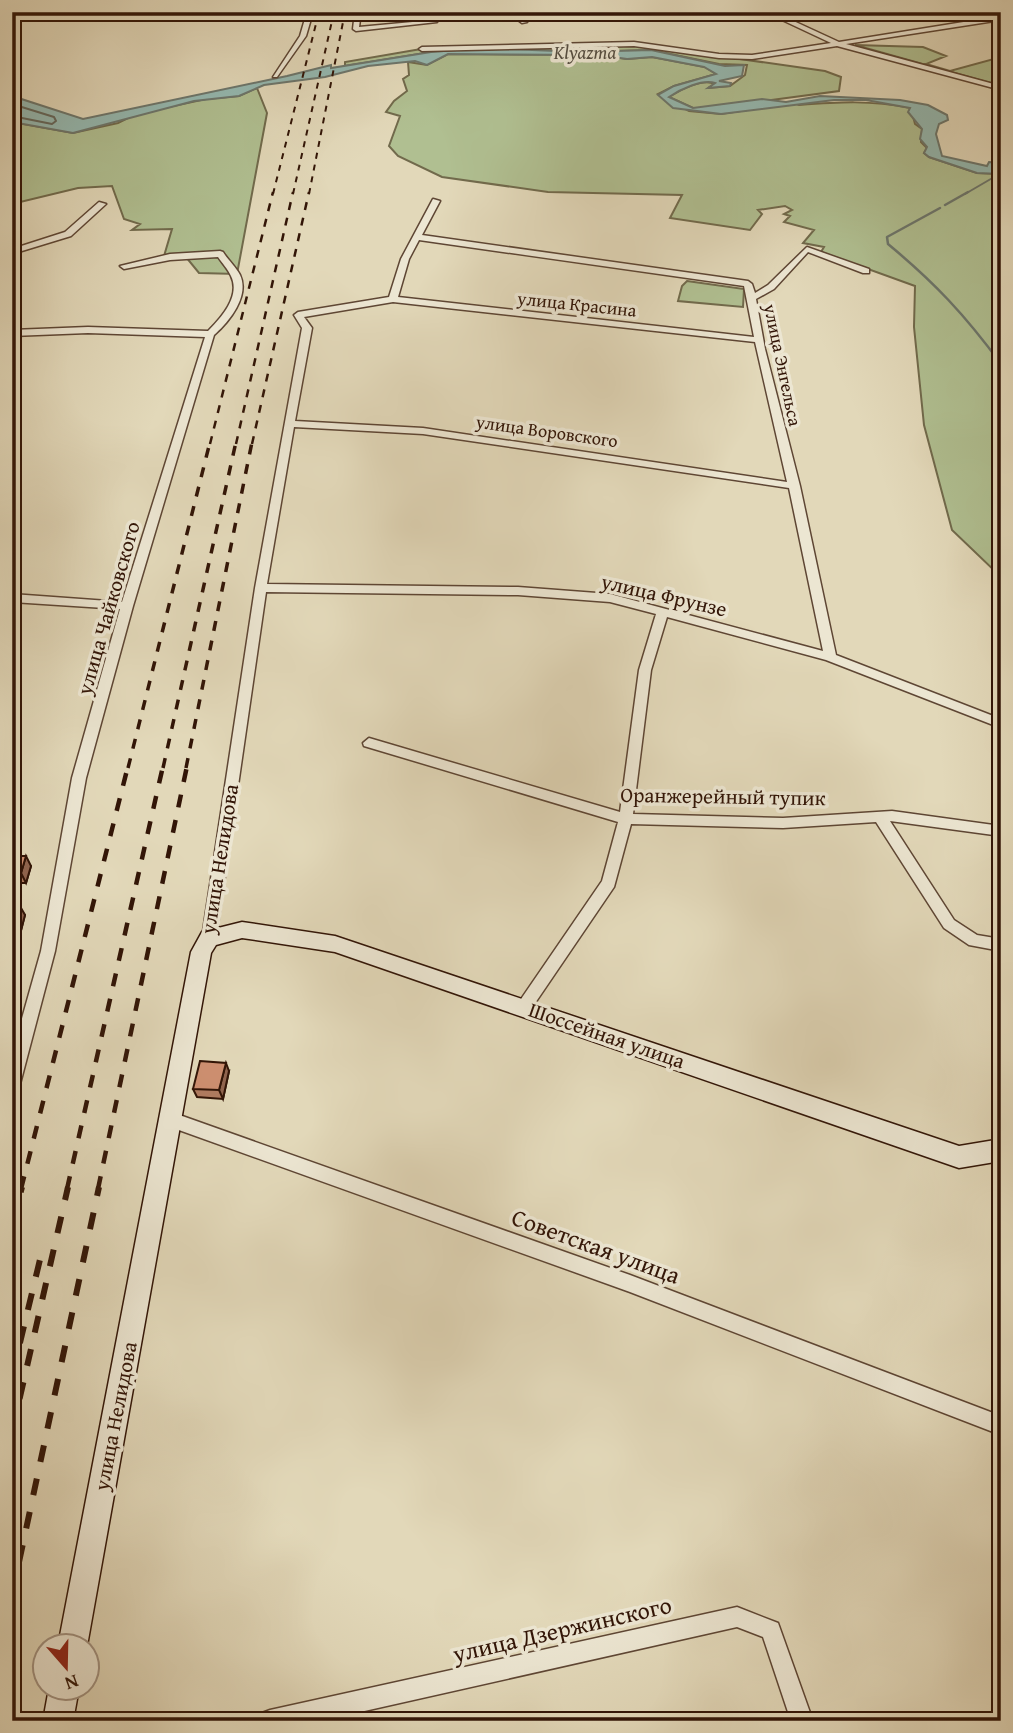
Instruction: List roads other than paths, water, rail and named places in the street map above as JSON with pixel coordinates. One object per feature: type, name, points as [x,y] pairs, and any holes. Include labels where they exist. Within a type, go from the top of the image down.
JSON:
[{"type":"main road","name":"Шоссейная улица","points":[[209,938],[242,930],[335,944],[959,1157],[1001,1150]]},
{"type":"main road","name":"улица Нелидова","points":[[75,1632],[201,952],[209,938]]},
{"type":"main road","points":[[58,1721],[61,1702]]},
{"type":"street","points":[[275,76],[303,36],[310,12]]},
{"type":"street","points":[[358,12],[356,29],[434,22]]},
{"type":"street","points":[[510,12],[524,22]]},
{"type":"street","points":[[768,12],[841,45],[1001,89]]},
{"type":"street","points":[[422,49],[634,44],[719,56],[752,57],[1001,18]]},
{"type":"street","points":[[393,299],[415,237],[436,201]]},
{"type":"street","points":[[12,251],[68,234],[102,204]]},
{"type":"street","name":"улица Энгельса","points":[[415,237],[748,285],[757,313],[758,340],[796,486],[830,657]]},
{"type":"street","points":[[752,298],[771,287],[807,249],[866,271]]},
{"type":"street","name":"улица Чайковского","points":[[12,1083],[18,1043],[48,951],[79,778],[127,606],[210,334],[222,324],[238,289],[238,280],[220,254],[170,257],[124,267]]},
{"type":"street","name":"улица Красина","points":[[393,299],[758,340]]},
{"type":"street","name":"улица Нелидова","points":[[209,938],[261,588],[307,328],[298,315],[393,299]]},
{"type":"street","points":[[12,333],[88,330],[210,334]]},
{"type":"street","name":"улица Воровского","points":[[292,424],[423,431],[796,486]]},
{"type":"street","name":"улица Фрунзе","points":[[261,588],[518,592],[610,598],[830,657],[1001,724]]},
{"type":"street","points":[[12,598],[127,606]]},
{"type":"street","points":[[524,1007],[609,883],[626,819],[645,670],[662,613]]},
{"type":"street","name":"Оранжерейный тупик","points":[[369,743],[626,819],[783,823],[880,817],[1001,831]]},
{"type":"street","points":[[880,817],[949,924],[974,941],[1001,945]]},
{"type":"street","name":"Советская улица","points":[[171,1120],[300,1169],[505,1238],[746,1326],[1001,1426]]},
{"type":"street","name":"улица Дзержинского","points":[[270,1721],[737,1617],[771,1630],[802,1721]]},
{"type":"water","name":"Klyazma","points":[[482,48],[581,52],[651,50],[725,66],[744,65],[742,76],[719,81],[731,83],[730,86],[708,88],[715,83],[704,82],[669,97],[693,108],[762,99],[786,102],[820,96],[900,100],[928,105],[947,115],[948,120],[939,124],[936,134],[942,156],[987,166],[989,162],[1001,163],[1001,174],[977,173],[929,157],[924,153],[927,147],[920,139],[922,129],[908,112],[910,108],[866,100],[834,100],[721,114],[673,108],[658,95],[674,86],[716,74],[704,67],[652,57],[627,59],[599,55],[448,54],[427,65],[415,61],[368,66],[325,77],[264,85],[239,96],[194,101],[73,133],[12,122],[12,96],[83,119],[331,65],[331,68],[431,52]]},
{"type":"waterway","points":[[965,194],[1001,173]]},
{"type":"waterway","points":[[945,205],[968,192]]},
{"type":"waterway","points":[[940,208],[887,237],[888,244],[949,300],[1001,364]]},
{"type":"railway","points":[[273,194],[319,12]]},
{"type":"railway","points":[[293,194],[334,12]]},
{"type":"railway","points":[[309,194],[345,12]]},
{"type":"railway","points":[[210,444],[273,192]]},
{"type":"railway","points":[[236,444],[293,192]]},
{"type":"railway","points":[[252,444],[309,192]]},
{"type":"railway","points":[[128,768],[210,442]]},
{"type":"railway","points":[[163,768],[236,442]]},
{"type":"railway","points":[[186,768],[252,442]]},
{"type":"railway","points":[[21,1189],[128,766]]},
{"type":"railway","points":[[67,1189],[163,766]]},
{"type":"railway","points":[[98,1189],[187,766]]},
{"type":"railway","points":[[12,1225],[22,1187]]},
{"type":"railway","points":[[12,1432],[68,1187]]},
{"type":"railway","points":[[12,1595],[99,1187]]},
{"type":"railway","points":[[12,1376],[43,1247]]}]
